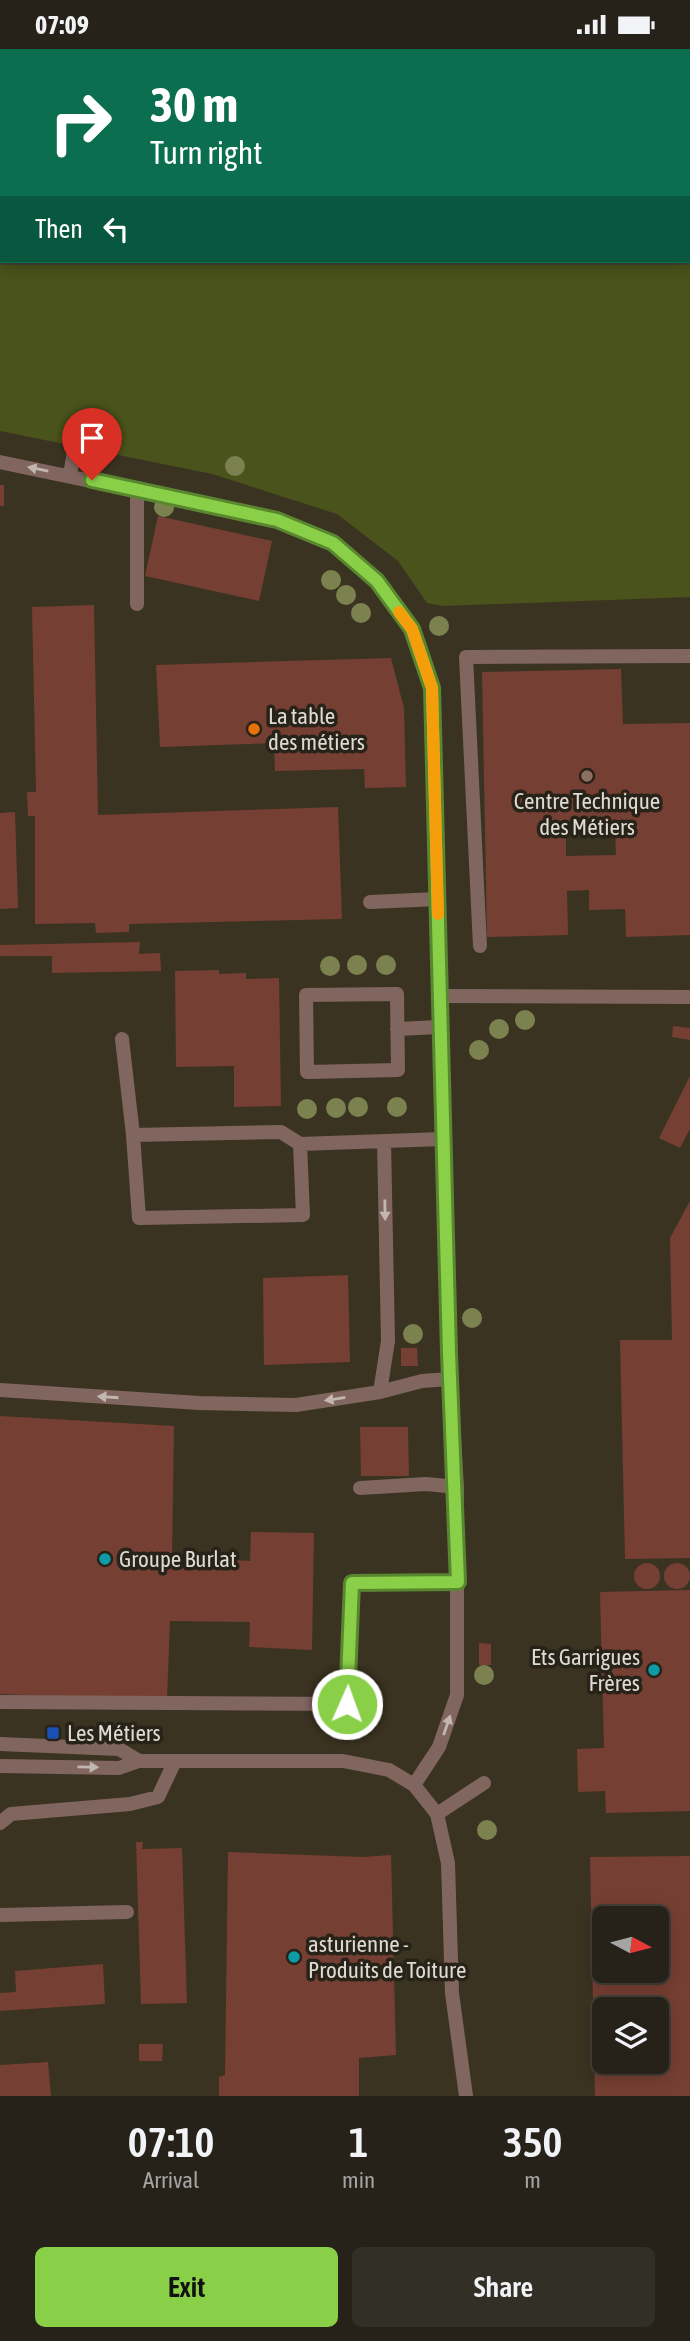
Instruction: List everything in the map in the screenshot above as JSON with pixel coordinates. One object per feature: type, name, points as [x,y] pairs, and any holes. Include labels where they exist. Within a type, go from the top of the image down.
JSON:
[{"type":"street","points":[[70,475],[74,452]]},
{"type":"street","points":[[0,462],[277,520],[333,543],[377,581],[412,629],[432,688],[450,1379],[457,1487],[457,1695],[439,1747],[414,1785]]},
{"type":"street","points":[[136,604],[137,490]]},
{"type":"street","points":[[480,946],[466,657],[690,656]]},
{"type":"street","points":[[370,902],[438,899]]},
{"type":"street","points":[[397,994],[397,1028],[398,1070],[307,1072],[306,995],[397,994]]},
{"type":"street","points":[[439,996],[690,997]]},
{"type":"street","points":[[397,1028],[440,1027]]},
{"type":"street","points":[[122,1039],[139,1218],[303,1215],[300,1145]]},
{"type":"street","points":[[133,1135],[281,1132],[300,1145],[443,1139]]},
{"type":"street","points":[[380,1392],[388,1341],[384,1142]]},
{"type":"street","points":[[0,1390],[199,1403],[296,1405],[380,1392],[422,1381],[450,1379]]},
{"type":"street","points":[[360,1488],[426,1484],[457,1487]]},
{"type":"street","points":[[0,1702],[347,1704],[352,1583],[458,1582]]},
{"type":"street","points":[[0,1744],[119,1749],[139,1761]]},
{"type":"street","points":[[0,1766],[119,1768],[139,1761],[343,1761],[389,1770],[414,1785],[437,1814],[448,1863],[452,1993],[466,2096]]},
{"type":"street","points":[[0,1823],[11,1814],[130,1804],[158,1797],[175,1761]]},
{"type":"street","points":[[437,1814],[484,1783]]},
{"type":"street","points":[[0,1915],[127,1912]]},
{"type":"shaded area","points":[[0,263],[690,263],[690,2096],[0,2096]]},
{"type":"green space","points":[[0,263],[690,263],[690,597],[443,606],[427,603],[398,561],[337,514],[212,474],[0,431]]},
{"type":"building","points":[[0,485],[4,485],[4,506],[0,506]]},
{"type":"building","points":[[158,516],[272,541],[259,601],[145,576]]},
{"type":"building","points":[[94,605],[98,815],[338,807],[342,919],[129,924],[129,932],[96,933],[95,923],[35,924],[35,816],[28,816],[27,792],[36,792],[32,607]]},
{"type":"building","points":[[391,658],[404,708],[406,787],[365,788],[364,769],[275,771],[274,743],[160,747],[156,665]]},
{"type":"building","name":"Centre Technique des Métiers","points":[[621,669],[623,724],[690,723],[690,935],[626,937],[625,909],[589,910],[589,890],[567,891],[568,935],[487,937],[482,672]],"holes":[[[615,829],[616,855],[566,856],[566,830]]]},
{"type":"building","points":[[15,812],[18,908],[0,909],[0,813]]},
{"type":"building","points":[[140,942],[139,954],[160,953],[161,971],[52,973],[52,956],[0,956],[0,945]]},
{"type":"building","points":[[219,970],[219,974],[246,973],[246,979],[279,978],[281,1106],[234,1107],[234,1066],[176,1067],[175,971]]},
{"type":"building","points":[[673,1026],[690,1028],[690,1040],[672,1037]]},
{"type":"building","points":[[690,1076],[690,1129],[680,1148],[659,1138]]},
{"type":"building","points":[[690,1201],[690,1558],[625,1559],[620,1340],[672,1340],[670,1238]]},
{"type":"building","points":[[348,1275],[350,1362],[264,1365],[263,1278]]},
{"type":"building","points":[[401,1348],[417,1348],[418,1366],[401,1366]]},
{"type":"building","name":"Groupe Burlat","points":[[0,1416],[174,1426],[172,1557],[250,1561],[251,1532],[314,1533],[312,1650],[249,1647],[250,1622],[170,1621],[167,1700],[0,1694]]},
{"type":"building","points":[[360,1427],[408,1427],[409,1476],[361,1476]]},
{"type":"building","points":[[647,1563],[656,1567],[660,1576],[656,1585],[647,1589],[638,1585],[634,1576],[638,1567]]},
{"type":"building","points":[[677,1563],[686,1567],[690,1576],[686,1585],[677,1589],[668,1585],[664,1576],[668,1567]]},
{"type":"building","name":"Ets Garrigues Frères","points":[[690,1590],[690,1811],[606,1813],[605,1791],[578,1792],[577,1749],[604,1748],[600,1592]]},
{"type":"building","points":[[479,1643],[491,1644],[491,1665],[479,1665]]},
{"type":"building","points":[[136,1842],[143,1842],[142,1849],[182,1848],[187,2003],[141,2004]]},
{"type":"building","name":"asturienne - Produits de Toiture","points":[[228,1852],[363,1857],[391,1855],[396,2055],[359,2058],[359,2096],[219,2096],[219,2077],[225,2075]]},
{"type":"building","points":[[690,1856],[690,2096],[595,2096],[595,2074],[669,2074],[669,1997],[593,1997],[593,1983],[669,1983],[669,1906],[592,1906],[592,1953],[590,1857]]},
{"type":"building","points":[[103,1964],[105,2004],[0,2011],[0,1993],[16,1992],[15,1971]]},
{"type":"building","points":[[139,2044],[163,2044],[162,2061],[139,2061]]},
{"type":"building","points":[[48,2062],[51,2096],[0,2096],[0,2065]]},
{"type":"slow traffic","points":[[399,612],[412,629],[432,688],[438,914]]},
{"type":"place","name":"La table des métiers","points":[[254,729]]},
{"type":"place","name":"Centre Technique des Métiers","points":[[587,776]]},
{"type":"place","name":"Groupe Burlat","points":[[105,1559]]},
{"type":"place","name":"Ets Garrigues Frères","points":[[654,1670]]},
{"type":"place","name":"Les Métiers","points":[[53,1733]]},
{"type":"place","name":"asturienne - Produits de Toiture","points":[[294,1957]]},
{"type":"route","points":[[92,480],[277,520],[333,543],[377,581],[412,629],[432,688],[449,1353],[457,1487],[458,1582],[352,1583],[347,1704]]}]
